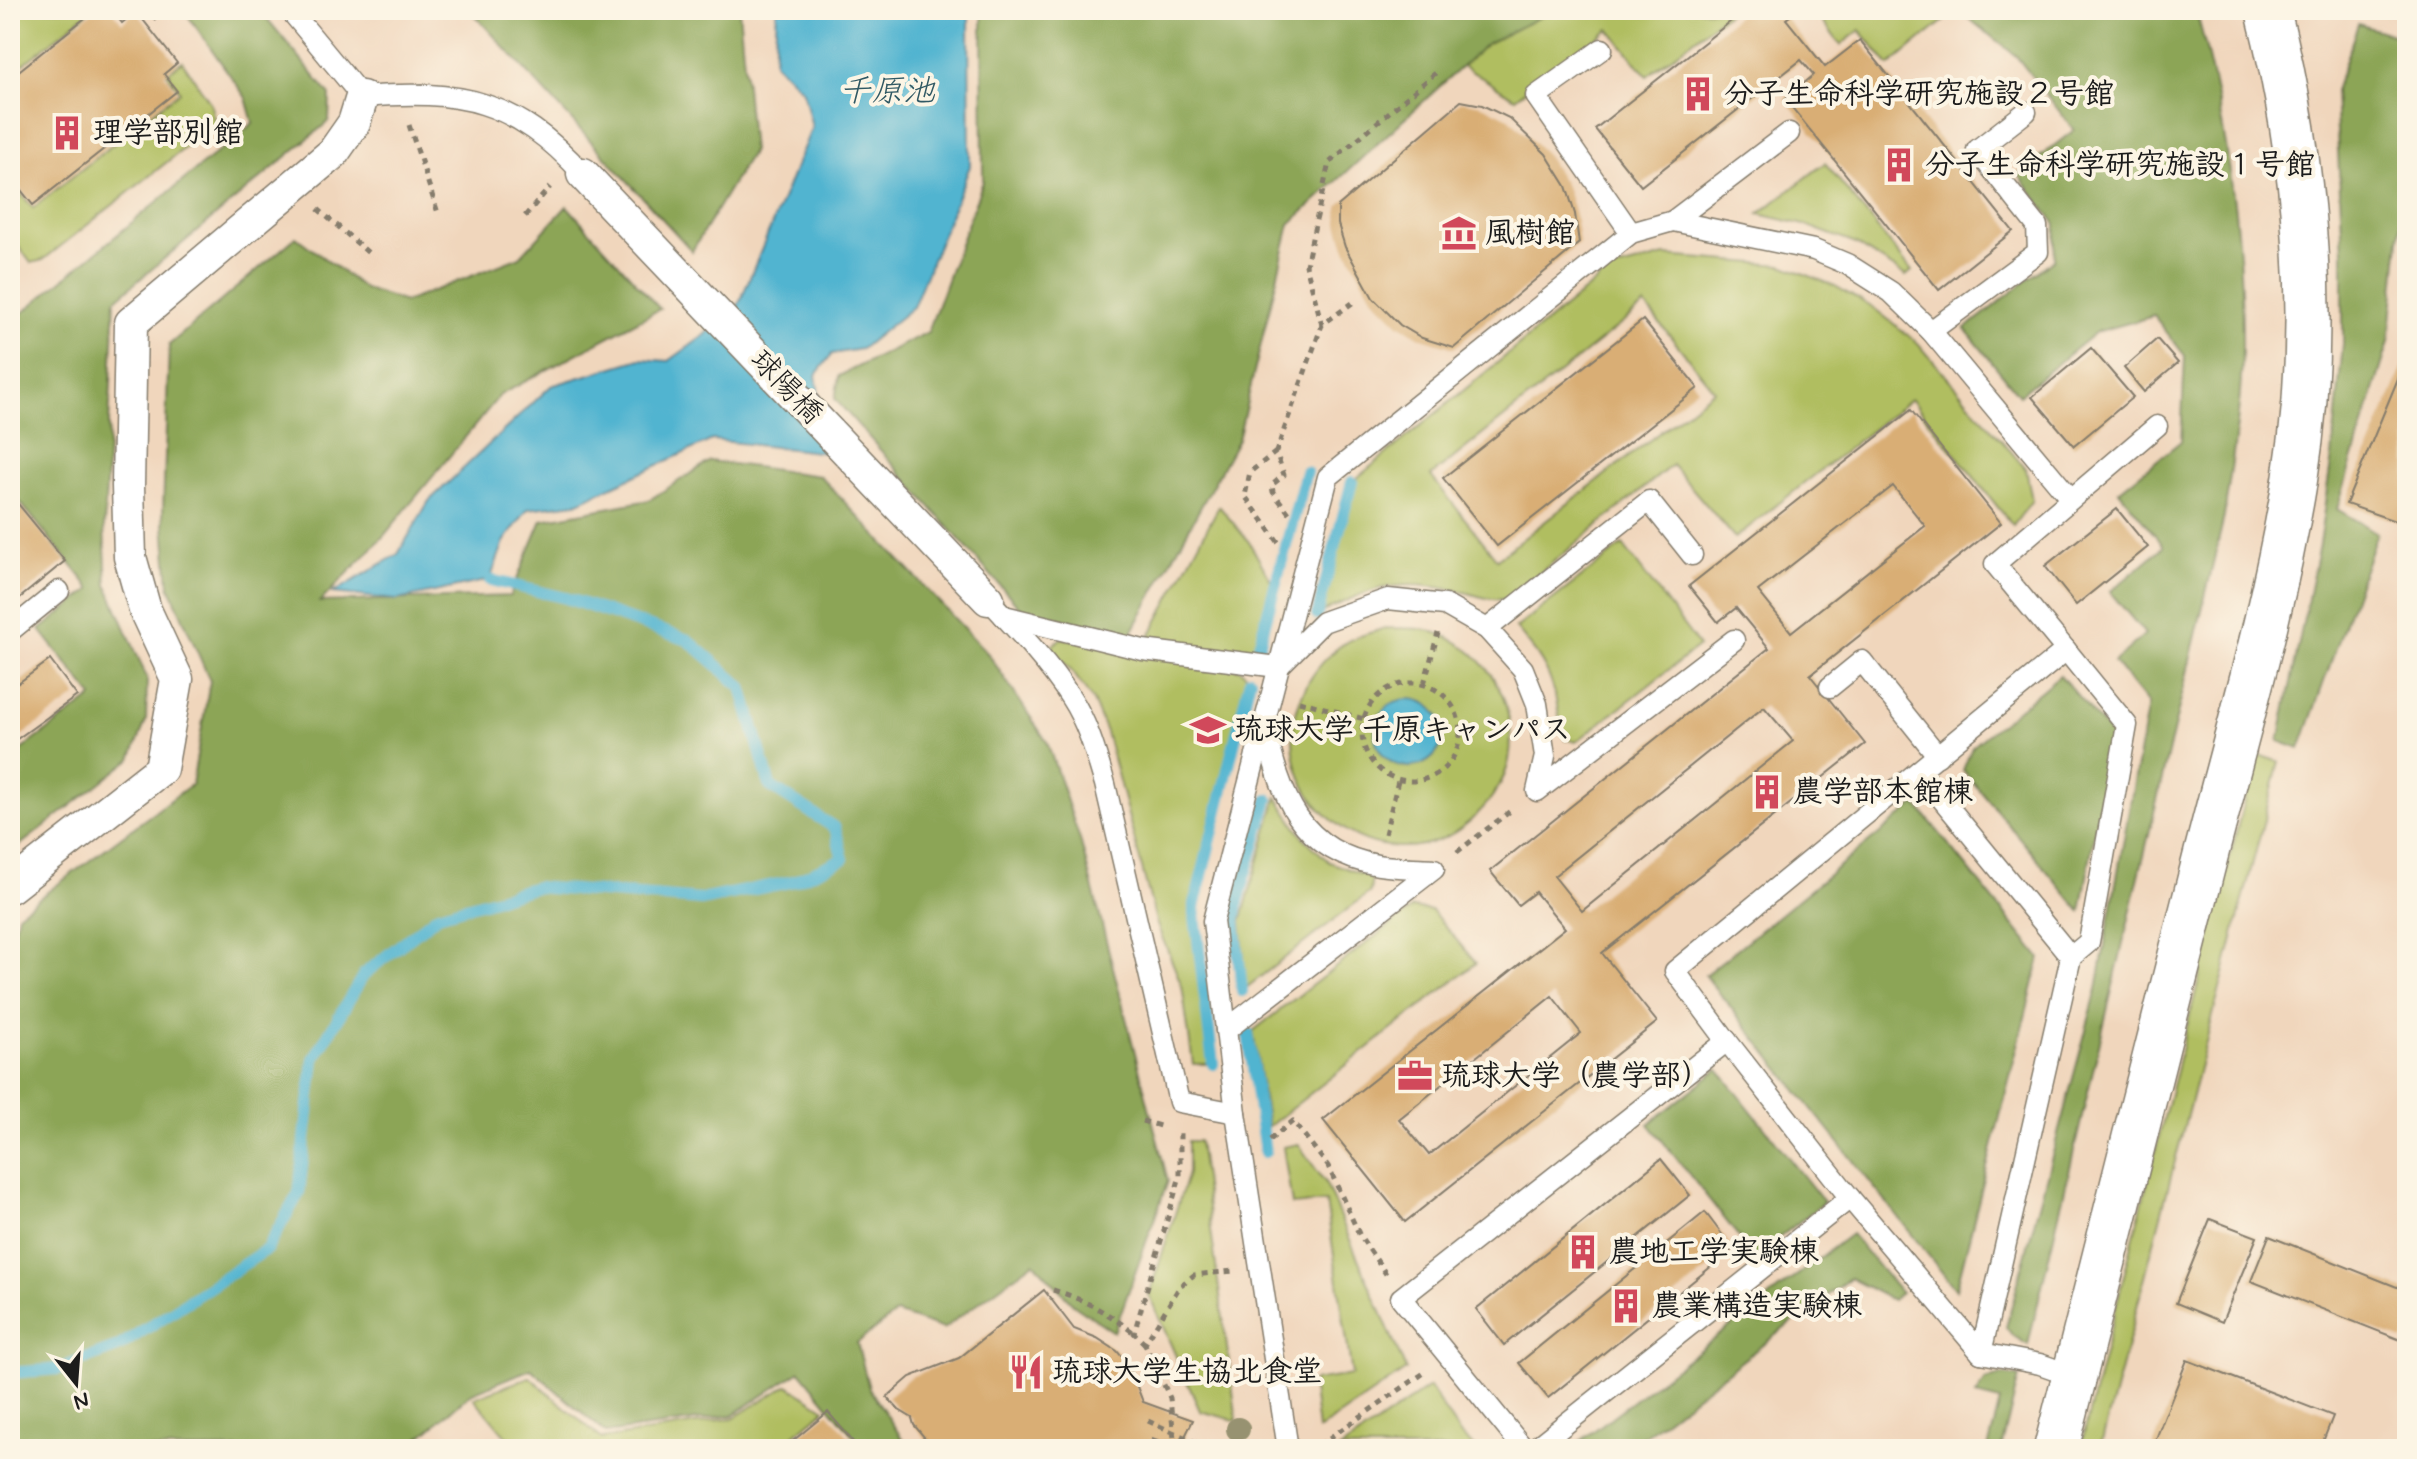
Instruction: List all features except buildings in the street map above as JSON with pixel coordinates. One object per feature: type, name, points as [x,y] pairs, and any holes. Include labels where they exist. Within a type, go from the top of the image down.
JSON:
[{"type":"street","points":[[2056,1449],[2258,652],[2295,476],[2305,370],[2304,240],[2287,91],[2268,10]]},
{"type":"street","points":[[10,887],[161,769],[177,679],[145,610],[130,557],[131,323],[333,153],[354,123],[362,97]]},
{"type":"street","name":"球陽橋","points":[[583,174],[996,608]]},
{"type":"lane","points":[[290,10],[362,97],[398,94],[461,97],[493,105],[528,123],[583,174]]},
{"type":"lane","points":[[1602,49],[1536,96],[1631,233]]},
{"type":"lane","points":[[1931,331],[2038,252],[2037,226],[1977,150],[2026,112]]},
{"type":"lane","points":[[1288,1449],[1236,1113],[1213,921],[1328,477],[1631,233],[1673,221],[1789,133]]},
{"type":"lane","points":[[1673,221],[1799,247],[1847,264],[1891,292],[1931,331],[2070,498]]},
{"type":"lane","points":[[1981,1353],[2071,957],[2089,942],[2127,725],[1995,564],[2157,426]]},
{"type":"lane","points":[[1487,629],[1649,501],[1692,555]]},
{"type":"lane","points":[[10,631],[59,591]]},
{"type":"lane","points":[[1278,667],[1323,622],[1388,599],[1445,605],[1487,629],[1523,669],[1537,704],[1545,756],[1537,791]]},
{"type":"lane","points":[[996,608],[1143,650],[1278,667]]},
{"type":"lane","points":[[996,608],[1049,667],[1072,699],[1090,735],[1105,784],[1179,1102],[1236,1113]]},
{"type":"lane","points":[[1537,791],[1734,640]]},
{"type":"lane","points":[[2066,650],[1675,971],[1850,1198],[1981,1353],[2040,1364],[2074,1376]]},
{"type":"lane","points":[[1830,687],[1862,661],[1938,756]]},
{"type":"lane","points":[[1265,722],[1275,773],[1296,817],[1329,849],[1377,865],[1434,869]]},
{"type":"lane","points":[[1919,771],[2071,957]]},
{"type":"lane","points":[[1226,1030],[1434,869]]},
{"type":"lane","points":[[1524,1449],[1401,1298],[1727,1041]]},
{"type":"lane","points":[[1534,1449],[1850,1198]]},
{"type":"path","points":[[153,19],[163,10]]},
{"type":"path","points":[[1322,325],[1306,265],[1329,163],[1438,71]]},
{"type":"path","points":[[398,94],[439,216]]},
{"type":"path","points":[[292,187],[372,256]]},
{"type":"path","points":[[1302,575],[1245,496],[1250,472],[1276,452],[1322,325],[1355,301]]},
{"type":"path","points":[[1276,452],[1284,475],[1272,485],[1273,492],[1311,543]]},
{"type":"path","points":[[1424,684],[1445,605]]},
{"type":"path","points":[[1399,684],[1424,684],[1442,693],[1454,707],[1460,722],[1459,746],[1452,762],[1439,774],[1423,781],[1398,781],[1380,771],[1369,759],[1362,743],[1364,719],[1371,703],[1384,691],[1399,684]]},
{"type":"path","points":[[1272,693],[1364,719]]},
{"type":"path","points":[[1377,865],[1398,781]]},
{"type":"path","points":[[1434,869],[1537,791]]},
{"type":"path","points":[[1134,1333],[1180,1176],[1179,1102]]},
{"type":"path","points":[[1243,1161],[1293,1121],[1328,1166],[1360,1236],[1401,1298]]},
{"type":"path","points":[[1145,1344],[1180,1286],[1194,1275]]},
{"type":"path","points":[[1053,1290],[1079,1297],[1106,1311],[1145,1344],[1170,1398],[1175,1449]]},
{"type":"path","points":[[1319,1445],[1448,1356]]},
{"type":"path","points":[[1148,1421],[1211,1449]]},
{"type":"shaded area","name":"琉球大学 千原キャンパス","points":[[10,10],[2407,10],[2407,1449],[10,1449]]},
{"type":"green space","points":[[10,10],[91,10],[10,75]]},
{"type":"green space","points":[[184,10],[260,10],[330,95],[329,121],[115,300],[104,527],[107,585],[147,678],[146,721],[131,759],[10,853],[10,758],[93,697],[40,630],[91,589],[10,490],[10,323],[253,123],[246,98]]},
{"type":"green space","points":[[470,10],[739,10],[752,151],[692,251]]},
{"type":"green space","points":[[989,10],[1554,10],[1486,44],[1290,224],[1238,439],[1130,636],[1020,608],[835,399],[839,376],[928,332],[983,181],[982,13]]},
{"type":"green space","points":[[1554,10],[1732,10],[1647,76],[1609,29],[1515,98],[1463,66],[1486,44]]},
{"type":"green space","points":[[1813,10],[1957,10],[1889,66],[1860,30],[1841,45]]},
{"type":"green space","points":[[1958,10],[2196,10],[2216,93],[2231,177],[2242,305],[2240,390],[2224,517],[2028,1345],[2006,1327],[2097,989],[2148,704],[2114,662],[2145,634],[2110,592],[2164,546],[2119,491],[2181,441],[2185,356],[2154,316],[2096,332],[2019,395],[1965,329],[2054,259],[2056,224],[2018,174],[2074,130],[2016,56]]},
{"type":"green space","points":[[2358,24],[2407,39],[2407,160],[2389,342],[2337,509],[2377,533],[2300,749],[2279,741],[2319,544],[2332,456],[2343,344],[2343,253],[2335,91]]},
{"type":"green space","points":[[182,61],[211,104],[215,124],[43,260],[31,263],[10,235],[10,185],[12,183],[33,208],[180,91],[167,74]]},
{"type":"green space","points":[[1825,163],[1912,271],[1906,276],[1856,244],[1805,225],[1759,214]]},
{"type":"green space","points":[[567,206],[660,309],[500,395],[382,538],[320,602],[510,596],[542,520],[649,500],[710,461],[820,476],[989,655],[1047,742],[1081,843],[1168,1181],[1114,1332],[1073,1304],[1034,1262],[943,1329],[896,1313],[857,1343],[869,1388],[909,1449],[864,1449],[800,1371],[733,1415],[606,1433],[531,1369],[470,1394],[407,1449],[10,1449],[10,952],[18,914],[192,784],[210,681],[169,586],[163,512],[169,345],[296,237],[365,289],[405,302],[520,257]]},
{"type":"green space","points":[[1665,256],[1782,265],[1835,286],[1875,309],[1918,343],[2026,469],[2032,500],[2013,526],[1911,399],[1735,538],[1672,465],[1508,599],[1433,587],[1399,586],[1368,592],[1317,615],[1352,482],[1609,271]],"holes":[[[1645,305],[1714,390],[1497,559],[1431,476]]]},
{"type":"green space","points":[[1219,506],[1249,542],[1276,589],[1259,645],[1237,654],[1146,643]]},
{"type":"green space","points":[[1623,545],[1699,646],[1576,742],[1565,739],[1548,674],[1516,628]]},
{"type":"green space","points":[[1385,628],[1427,630],[1466,648],[1482,662],[1494,679],[1509,717],[1509,760],[1494,794],[1470,821],[1435,842],[1399,847],[1364,839],[1333,821],[1309,794],[1295,761],[1294,723],[1312,677],[1326,659],[1344,644]]},
{"type":"green space","points":[[1061,638],[1240,669],[1250,679],[1194,908],[1213,1064],[1193,1064],[1182,986],[1157,925],[1106,732],[1093,701],[1050,648]]},
{"type":"green space","points":[[2060,675],[2111,735],[2081,912],[1963,770],[1972,747]]},
{"type":"green space","points":[[2256,754],[2279,762],[2100,1449],[2080,1449]]},
{"type":"green space","points":[[1277,797],[1303,837],[1329,862],[1372,878],[1370,892],[1246,988],[1241,921]]},
{"type":"green space","points":[[1916,804],[2040,958],[1956,1290],[1705,975]]},
{"type":"green space","points":[[1412,908],[1432,911],[1476,963],[1268,1127],[1253,1031]]},
{"type":"green space","points":[[1718,1069],[1824,1202],[1755,1257],[1649,1124]]},
{"type":"green space","points":[[1188,1141],[1199,1141],[1237,1421],[1200,1411],[1149,1295],[1188,1173]]},
{"type":"green space","points":[[1298,1144],[1325,1182],[1406,1370],[1318,1430],[1312,1381],[1352,1375],[1326,1202],[1292,1205],[1283,1147]]},
{"type":"green space","points":[[1851,1234],[1901,1293],[1892,1300],[1850,1278],[1627,1449],[1570,1449]]},
{"type":"green space","points":[[2004,1375],[2019,1377],[2001,1449],[1988,1449],[2000,1401],[1976,1395],[1986,1380]]},
{"type":"green space","points":[[530,1377],[602,1439],[733,1418],[788,1385],[825,1409],[777,1449],[720,1449],[716,1445],[712,1449],[517,1449],[474,1398]]},
{"type":"green space","points":[[1429,1387],[1460,1434],[1476,1449],[1340,1449]]},
{"type":"water","name":"千原池","points":[[777,10],[969,10],[970,166],[913,307],[861,349],[832,354],[816,375],[828,453],[712,440],[576,503],[528,509],[504,542],[490,580],[397,600],[333,593],[398,554],[429,501],[551,386],[640,359],[669,361],[705,335],[739,304],[812,127],[803,91],[774,62]]},
{"type":"water","points":[[1416,699],[1437,714],[1443,733],[1441,746],[1433,757],[1416,767],[1402,767],[1385,757],[1377,746],[1375,726],[1385,709],[1396,701]]},
{"type":"waterway","points":[[1259,645],[1306,472]]},
{"type":"waterway","points":[[1317,615],[1352,482]]},
{"type":"waterway","points":[[10,1373],[59,1369],[118,1347],[267,1249],[299,1193],[314,1059],[364,974],[438,915],[536,887],[701,900],[794,881],[843,859],[835,828],[770,786],[742,687],[688,640],[566,598],[490,580]]},
{"type":"waterway","points":[[1213,1064],[1194,908],[1250,679]]},
{"type":"waterway","points":[[1242,991],[1235,920],[1268,799]]},
{"type":"waterway","points":[[1248,1033],[1265,1152]]},
{"type":"place","name":"分子生命科学研究施設２号館","points":[[1698,94]]},
{"type":"place","name":"理学部別館","points":[[67,133]]},
{"type":"place","name":"分子生命科学研究施設１号館","points":[[1899,165]]},
{"type":"place","name":"風樹館","points":[[1459,233]]},
{"type":"place","name":"琉球大学 千原キャンパス","points":[[1208,730]]},
{"type":"place","name":"農学部本館棟","points":[[1767,792]]},
{"type":"place","name":"琉球大学（農学部）","points":[[1415,1076]]},
{"type":"place","name":"農地工学実験棟","points":[[1583,1252]]},
{"type":"place","name":"農業構造実験棟","points":[[1626,1306]]},
{"type":"place","name":"琉球大学生協北食堂","points":[[1026,1372]]}]
